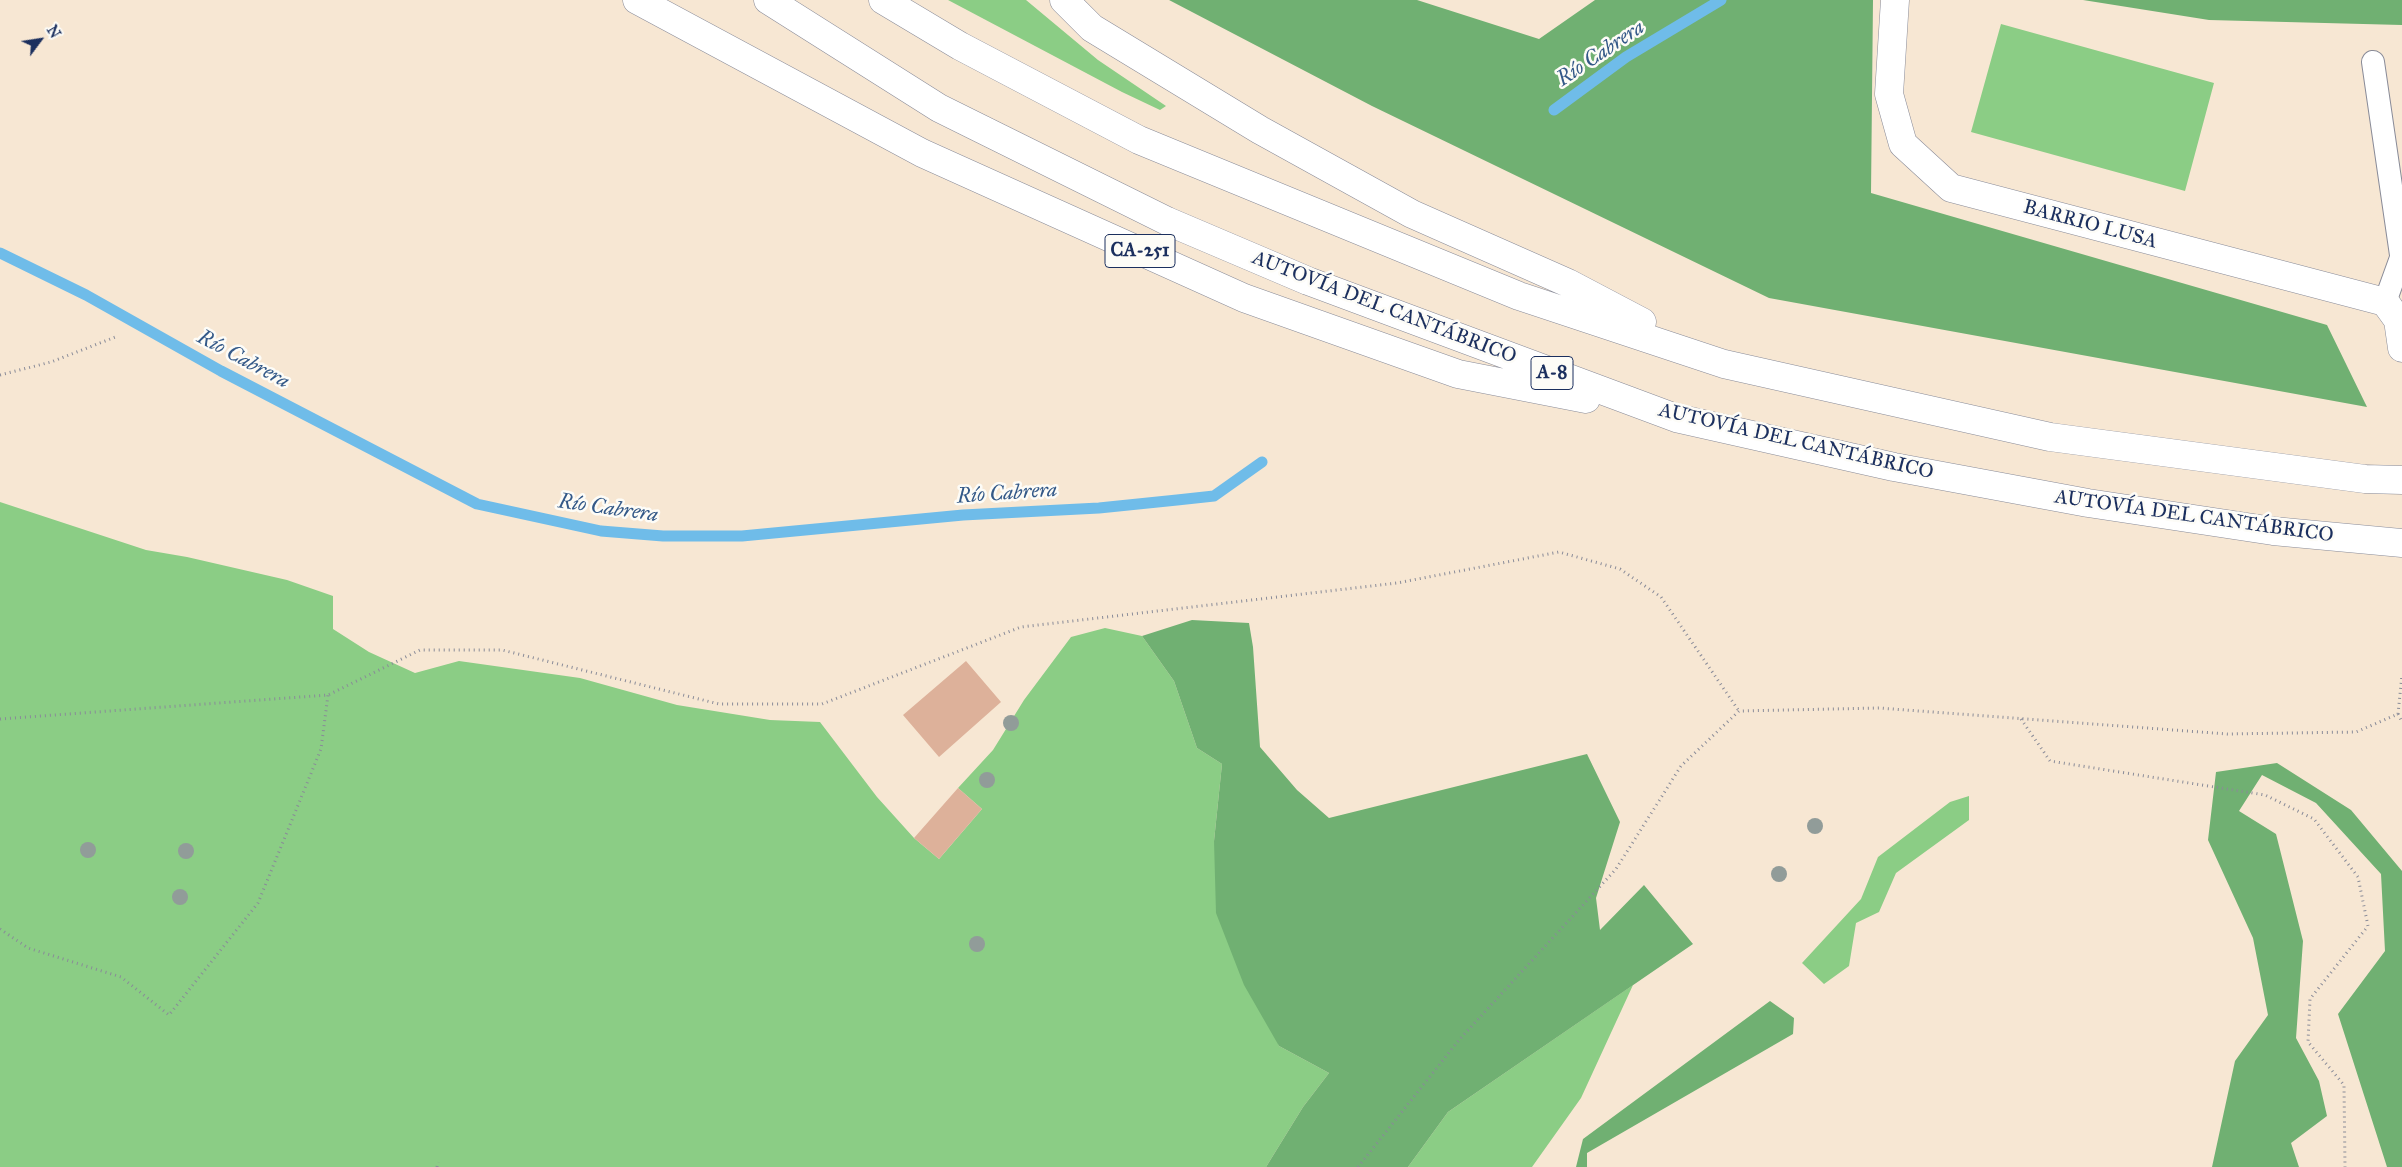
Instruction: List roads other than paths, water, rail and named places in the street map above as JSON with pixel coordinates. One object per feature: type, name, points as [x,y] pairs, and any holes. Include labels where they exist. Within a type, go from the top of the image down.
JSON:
[{"type":"main road","name":"CA-251","points":[[637,0],[922,153],[1244,298],[1458,374],[1676,418]]},
{"type":"main road","name":"AUTOVÍA DEL CANTÁBRICO","points":[[768,0],[939,108],[1167,221],[1308,281],[1676,418],[1894,467],[2088,503],[2273,531],[2402,543]]},
{"type":"main road","points":[[883,0],[960,46],[1139,140],[1321,217],[1519,296],[1724,364],[2050,437],[2365,479],[2402,480]]},
{"type":"main road","points":[[1064,0],[1092,28],[1260,130],[1404,210],[1568,283],[1724,364]]},
{"type":"main road","name":"BARRIO LUSA","points":[[1895,0],[1889,94],[1902,144],[1951,188],[2384,302]]},
{"type":"main road","points":[[2384,302],[2398,320],[2402,348]]},
{"type":"lane","points":[[2372,62],[2402,255],[2384,302]]},
{"type":"waterway","name":"Río Cabrera","points":[[1554,110],[1626,57],[1721,0]]},
{"type":"waterway","name":"Río Cabrera","points":[[0,253],[86,295],[221,371],[477,504],[601,531],[663,536],[742,536],[963,515],[1099,508],[1177,500],[1214,496],[1262,462]]}]
